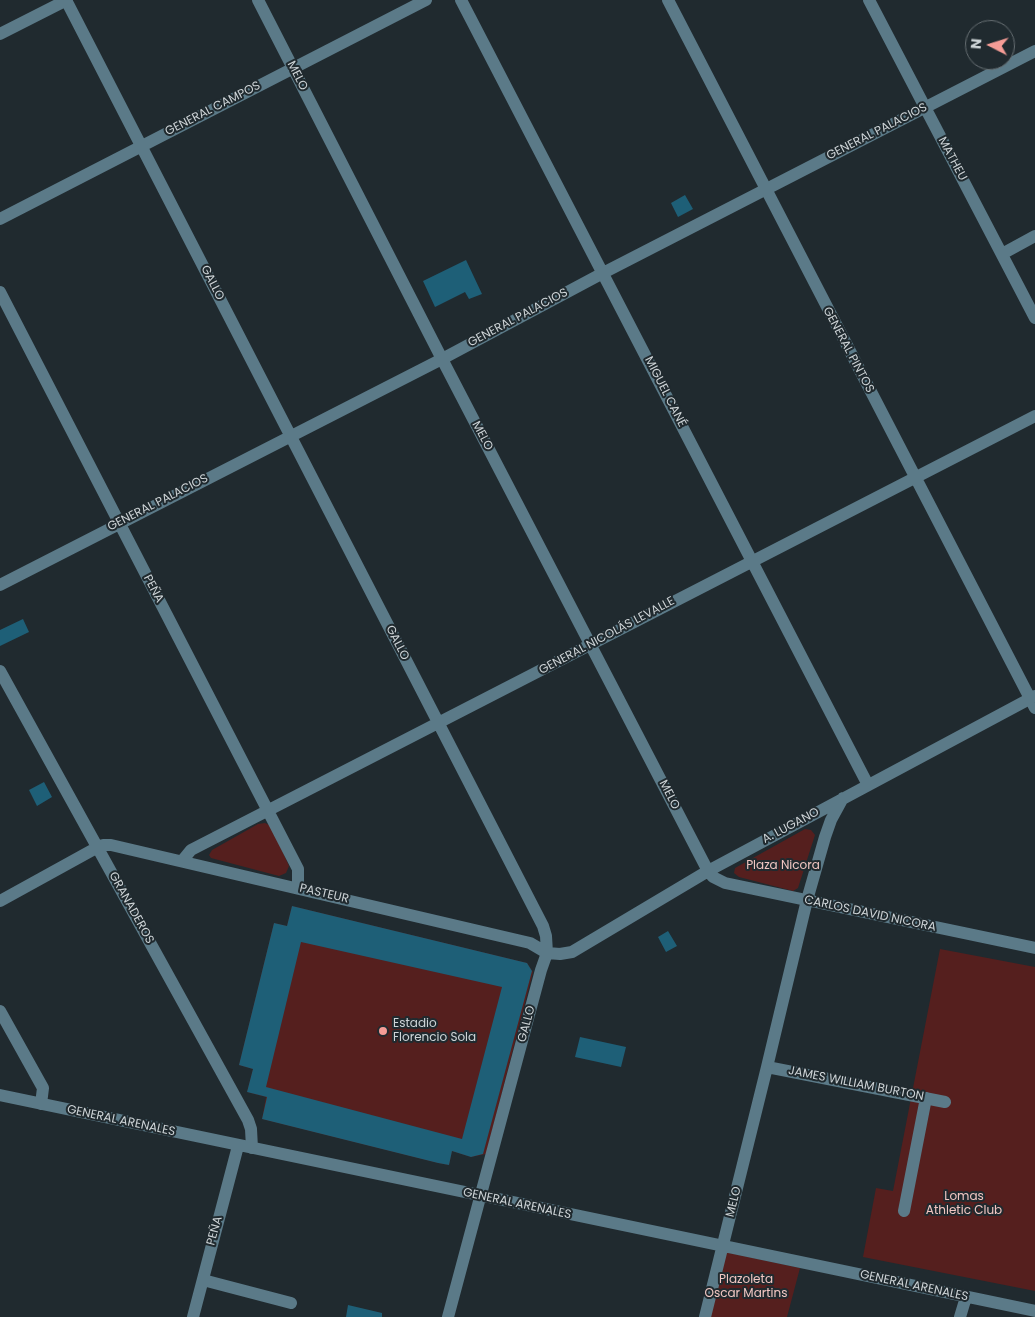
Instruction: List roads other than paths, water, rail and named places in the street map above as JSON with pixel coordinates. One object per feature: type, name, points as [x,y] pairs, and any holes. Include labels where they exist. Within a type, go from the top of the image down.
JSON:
[{"type":"street","points":[[0,34],[66,0]]},
{"type":"street","name":"GALLO","points":[[66,0],[544,926],[547,953],[448,1317]]},
{"type":"street","name":"MELO","points":[[258,0],[708,871]]},
{"type":"street","name":"GENERAL CAMPOS","points":[[0,219],[426,0]]},
{"type":"street","name":"MIGUEL CANÉ","points":[[461,0],[868,785]]},
{"type":"street","name":"GENERAL PINTOS","points":[[668,0],[765,190],[1033,701]]},
{"type":"street","name":"MATHEU","points":[[870,0],[1035,318]]},
{"type":"street","name":"GENERAL PALACIOS","points":[[0,584],[1035,51]]},
{"type":"street","points":[[1002,254],[1035,236]]},
{"type":"street","name":"PEÑA","points":[[0,292],[118,523],[269,810],[298,868],[298,888]]},
{"type":"street","name":"GENERAL NICOLÁS LEVALLE","points":[[182,861],[191,850],[1035,416]]},
{"type":"street","name":"GRANADEROS","points":[[0,671],[248,1120],[251,1129],[252,1148]]},
{"type":"street","name":"A. LUGANO","points":[[547,953],[560,954],[572,952],[708,871],[843,798],[1033,701]]},
{"type":"street","name":"MELO","points":[[705,1317],[806,900],[831,820],[843,798]]},
{"type":"street","name":"PASTEUR","points":[[98,847],[111,845],[298,888],[530,943],[547,953]]},
{"type":"street","points":[[0,901],[98,847]]},
{"type":"street","name":"CARLOS DAVID NICORA","points":[[708,871],[713,877],[725,882],[1035,948]]},
{"type":"street","points":[[0,1011],[43,1088],[41,1104]]},
{"type":"street","name":"JAMES WILLIAM BURTON","points":[[767,1067],[944,1102]]},
{"type":"street","name":"GENERAL ARENALES","points":[[0,1095],[480,1197],[1035,1311]]},
{"type":"street","points":[[904,1211],[926,1098]]},
{"type":"street","name":"PEÑA","points":[[193,1317],[238,1146]]},
{"type":"street","points":[[202,1280],[291,1303]]},
{"type":"street","points":[[960,1317],[966,1297]]},
{"type":"place","name":"Estadio Florencio Sola","points":[[383,1031]]},
{"type":"park label","name":"Plaza Nicora","points":[[783,866]]},
{"type":"park label","name":"Lomas Athletic Club","points":[[964,1204]]},
{"type":"park label","name":"Plazoleta Oscar Martins","points":[[746,1287]]}]
